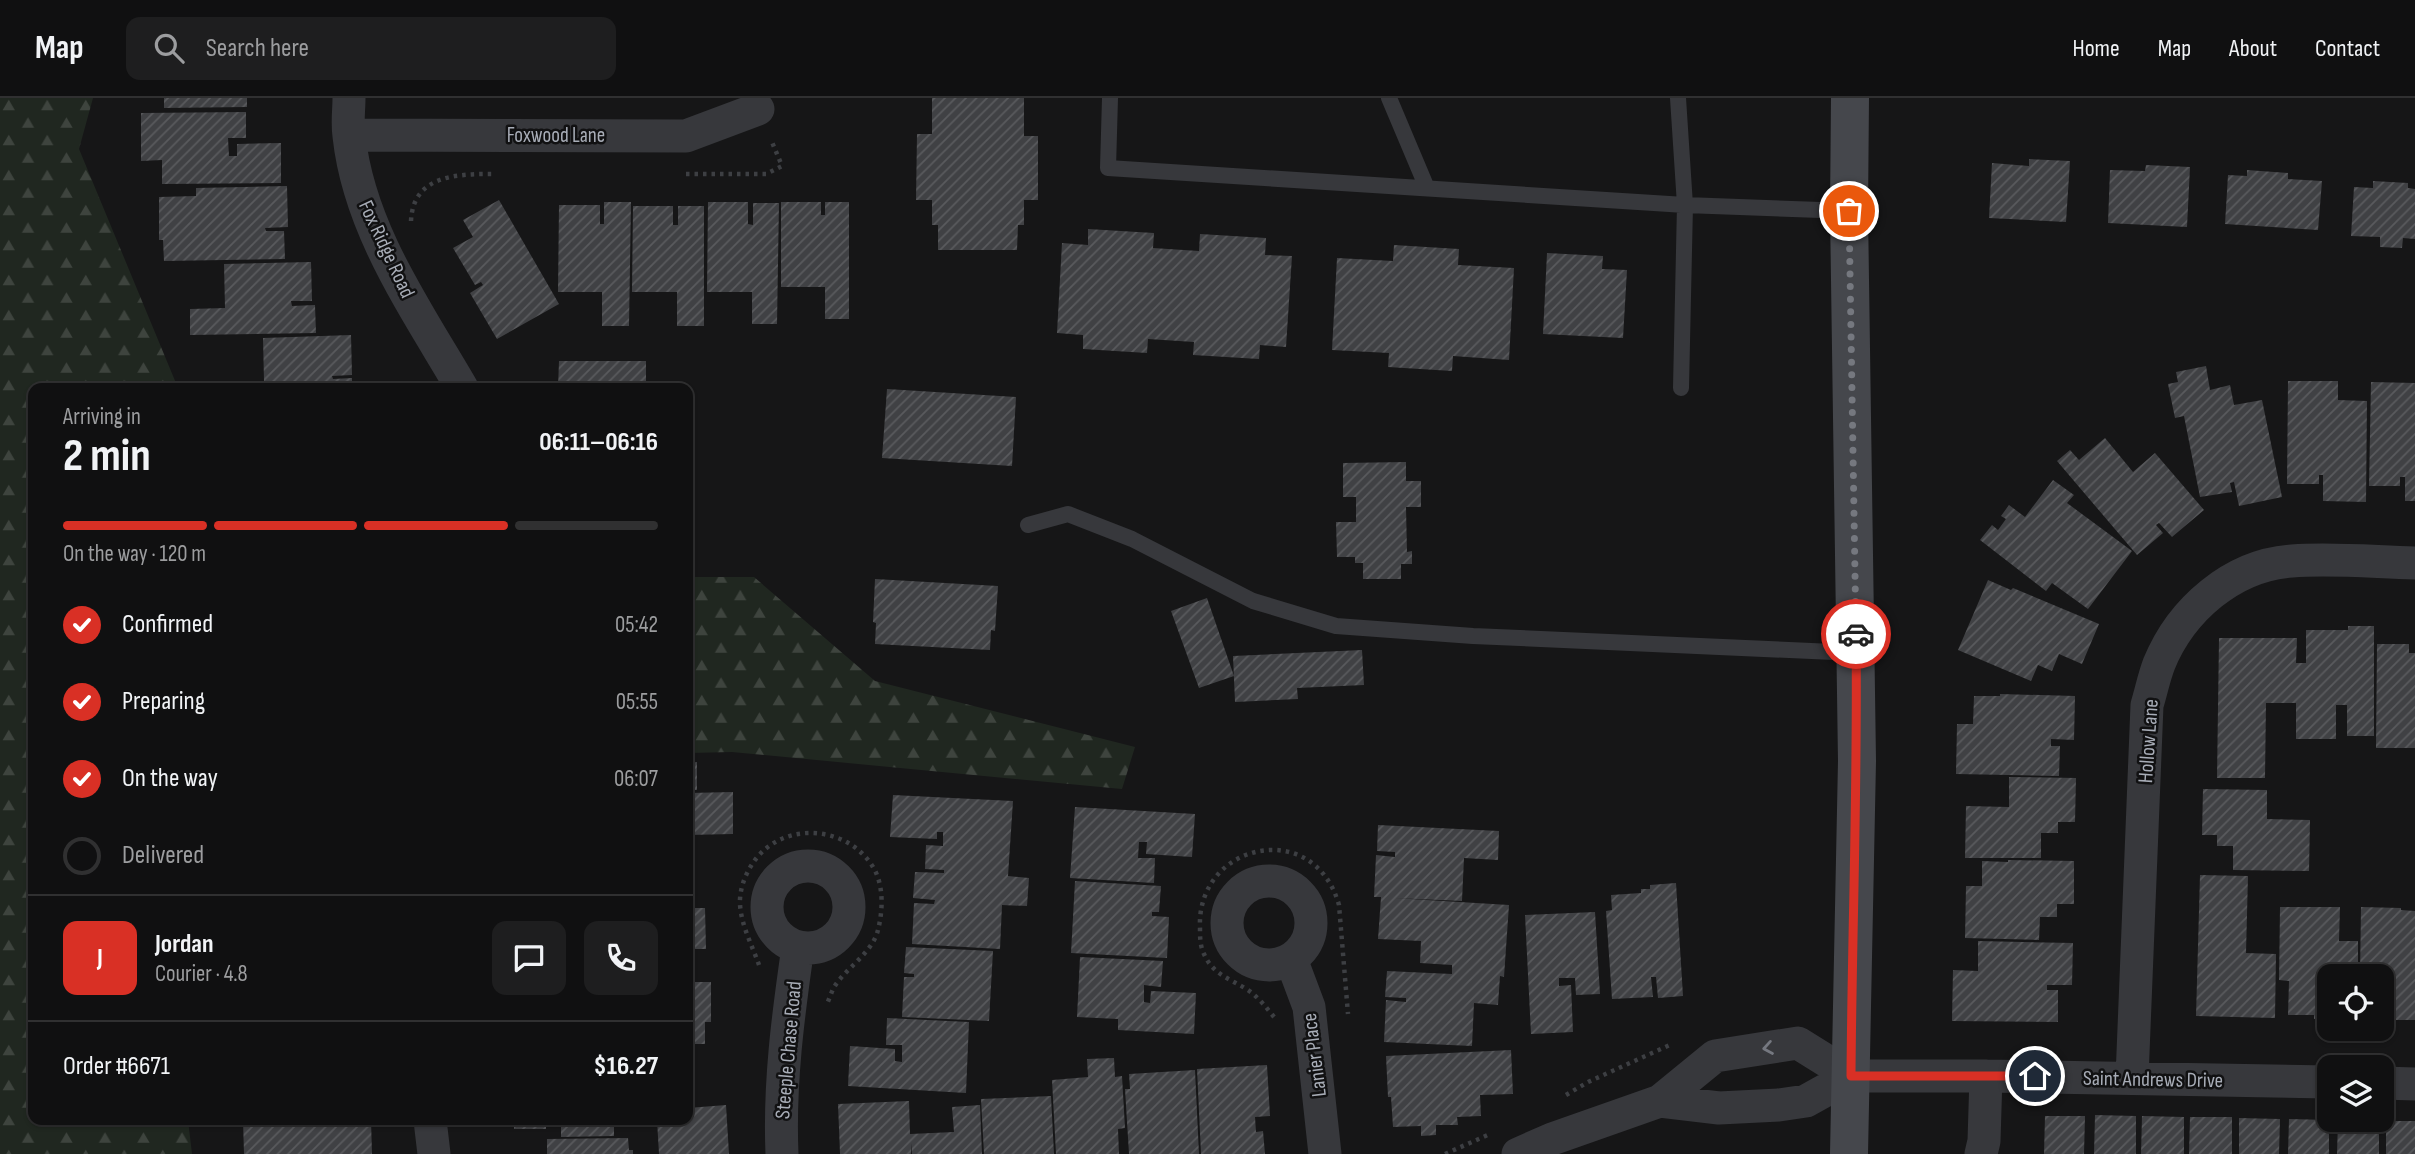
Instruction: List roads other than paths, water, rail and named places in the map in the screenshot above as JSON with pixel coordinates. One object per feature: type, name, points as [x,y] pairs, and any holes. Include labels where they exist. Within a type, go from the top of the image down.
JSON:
[{"type":"main road","points":[[1849,1154],[1857,761],[1849,211],[1850,98]]},
{"type":"street","name":"Fox Ridge Road","points":[[349,98],[349,135],[363,202],[393,270],[459,383]]},
{"type":"street","name":"Foxwood Lane","points":[[349,135],[686,136],[758,109]]},
{"type":"street","name":"Hollow Lane","points":[[2132,1078],[2147,705],[2159,663],[2180,625],[2209,593],[2248,571],[2290,561],[2415,563]]},
{"type":"street","name":"Steeple Chase Road","points":[[782,1154],[780,1125],[785,1038],[798,947]]},
{"type":"street","name":"Lanier Place","points":[[1291,959],[1309,1007],[1325,1154]]},
{"type":"street","points":[[1518,1154],[1552,1139],[1660,1101],[1715,1056],[1798,1043],[1851,1076],[1806,1101],[1719,1108],[1660,1101]]},
{"type":"street","name":"Saint Andrews Drive","points":[[1851,1076],[2317,1082]]},
{"type":"street","points":[[1981,1154],[1984,1141],[1986,1076]]},
{"type":"street","points":[[2394,1083],[2415,1084]]},
{"type":"street","points":[[431,1125],[434,1154]]},
{"type":"lane","points":[[1110,98],[1108,168],[1685,205],[1849,211]]},
{"type":"lane","points":[[1389,98],[1427,188]]},
{"type":"lane","points":[[1678,98],[1685,205],[1681,388]]},
{"type":"lane","points":[[1028,525],[1068,514],[1132,539],[1253,601],[1336,626],[1473,636],[1856,653]]}]
